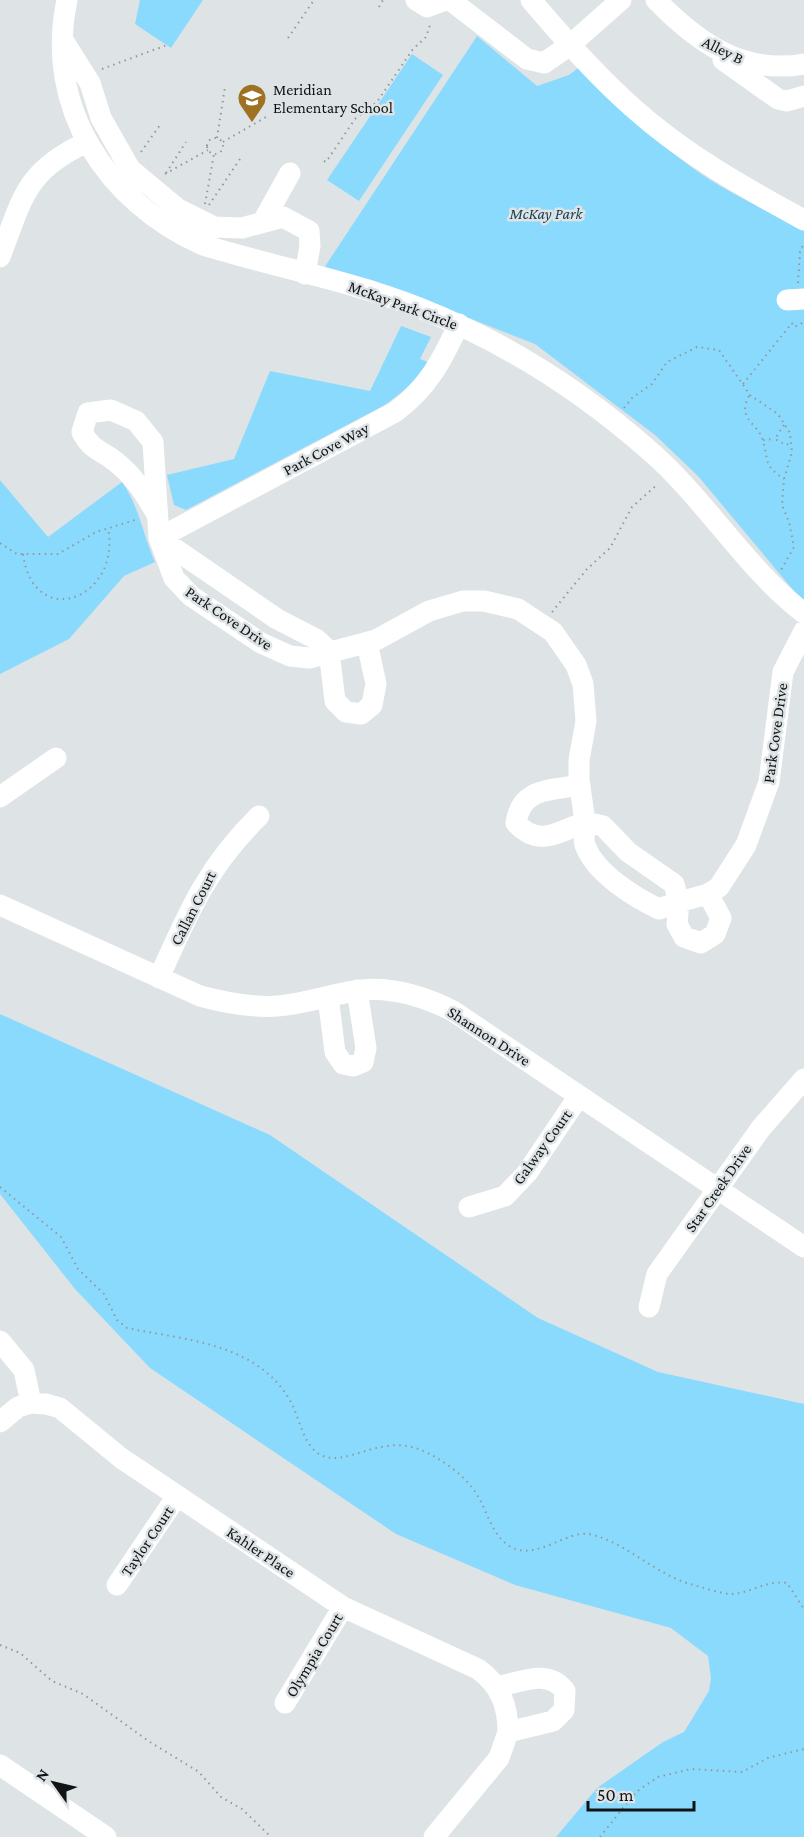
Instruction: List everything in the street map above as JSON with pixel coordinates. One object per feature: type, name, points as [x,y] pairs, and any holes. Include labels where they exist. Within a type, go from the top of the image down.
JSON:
[{"type":"street","name":"McKay Park Circle","points":[[67,0],[63,39],[69,95],[87,142],[117,185],[156,220],[203,245],[368,290],[459,324],[531,362],[615,420],[672,472],[777,588],[804,613]]},
{"type":"street","points":[[416,0],[427,8],[448,0],[527,59],[544,63],[570,45],[621,0]]},
{"type":"street","points":[[531,0],[570,45],[633,108],[673,140],[747,190],[804,220]]},
{"type":"street","name":"Alley B","points":[[656,0],[690,33],[716,51],[745,62],[765,66],[804,64]]},
{"type":"street","points":[[690,33],[739,72],[778,99],[787,101],[804,96]]},
{"type":"street","points":[[63,39],[90,83],[101,118],[130,169],[178,209],[214,227],[252,225],[283,217],[309,231],[310,246],[305,274]]},
{"type":"street","points":[[0,256],[33,180],[46,165],[63,153],[87,142]]},
{"type":"street","points":[[236,255],[252,225],[290,173]]},
{"type":"street","name":"Park Cove Way","points":[[159,538],[395,412],[427,384],[439,366],[459,324]]},
{"type":"street","name":"Park Cove Drive","points":[[156,513],[129,474],[115,461],[89,446],[82,432],[88,413],[111,410],[136,421],[153,442],[159,538],[174,578],[191,596],[261,643],[290,656],[309,658],[367,643],[396,631],[429,611],[463,601],[501,603],[518,609],[543,624],[567,648],[583,684],[586,721],[579,760],[585,845],[603,871],[634,896],[659,909],[708,894],[728,876],[760,812],[776,746],[783,672],[804,631]]},
{"type":"street","name":"Park Cove Drive","points":[[159,538],[277,619],[316,639],[329,651]]},
{"type":"street","points":[[329,651],[335,701],[346,712],[361,714],[372,705],[376,684],[367,643]]},
{"type":"street","points":[[0,797],[56,758]]},
{"type":"street","points":[[580,785],[531,795],[518,806],[516,823],[527,835],[543,838],[585,822],[603,826],[628,852],[674,884],[679,902],[677,924],[684,937],[701,943],[715,934],[721,918],[708,894]]},
{"type":"street","name":"Callan Court","points":[[159,978],[199,890],[216,863],[258,816]]},
{"type":"street","name":"Shannon Drive","points":[[0,906],[200,996],[253,1006],[276,1006],[357,990],[399,992],[432,1001],[453,1011],[804,1247]]},
{"type":"street","points":[[328,997],[335,1052],[343,1064],[353,1066],[363,1062],[366,1048],[357,990]]},
{"type":"street","name":"Star Creek Drive","points":[[649,1307],[657,1274],[761,1128],[804,1079]]},
{"type":"street","name":"Galway Court","points":[[469,1207],[505,1196],[527,1173],[579,1096]]},
{"type":"street","points":[[0,1341],[24,1370],[31,1403],[18,1407],[0,1422]]},
{"type":"street","name":"Kahler Place","points":[[31,1403],[60,1408],[104,1445],[343,1607],[478,1669],[497,1687]]},
{"type":"street","name":"Taylor Court","points":[[117,1585],[177,1496]]},
{"type":"street","name":"Olympia Court","points":[[285,1703],[343,1607]]},
{"type":"street","points":[[434,1837],[499,1758],[508,1732],[506,1709],[497,1687],[542,1677],[559,1682],[565,1691],[566,1703],[560,1717],[553,1721],[508,1732]]},
{"type":"street","points":[[0,1765],[106,1837]]},
{"type":"path","points":[[288,38],[314,0]]},
{"type":"path","points":[[379,7],[383,0]]},
{"type":"path","points":[[324,161],[356,119],[378,102],[412,49],[426,37],[432,20]]},
{"type":"path","points":[[99,70],[167,45]]},
{"type":"path","points":[[217,138],[225,87]]},
{"type":"path","points":[[223,142],[266,117]]},
{"type":"path","points":[[137,158],[160,125]]},
{"type":"path","points":[[217,138],[223,142]]},
{"type":"path","points":[[208,150],[208,142],[217,138]]},
{"type":"path","points":[[161,180],[186,142]]},
{"type":"path","points":[[214,154],[222,150],[223,142]]},
{"type":"path","points":[[208,150],[214,154]]},
{"type":"path","points":[[165,174],[208,150]]},
{"type":"path","points":[[214,154],[205,209],[240,159]]},
{"type":"path","points":[[742,384],[792,323],[794,327],[804,322]]},
{"type":"path","points":[[624,408],[632,398],[652,384],[667,362],[697,347],[719,350],[750,395],[778,414],[790,433],[792,453],[784,479],[782,505],[789,522],[794,547],[781,570]]},
{"type":"path","points":[[750,395],[746,401],[747,418],[763,440],[769,470],[784,479]]},
{"type":"path","points":[[775,439],[784,425]]},
{"type":"path","points":[[763,440],[775,439],[786,445],[791,443]]},
{"type":"path","points":[[543,624],[587,569],[610,548],[632,507],[672,472]]},
{"type":"path","points":[[0,543],[17,554],[58,554],[96,532],[135,520]]},
{"type":"path","points":[[23,554],[26,571],[33,587],[46,596],[63,599],[81,595],[97,583],[108,561],[110,542],[108,528]]},
{"type":"path","points":[[0,1187],[61,1237],[78,1269],[104,1294],[117,1320],[127,1328],[216,1346],[240,1353],[256,1364],[288,1397],[310,1445],[319,1455],[333,1459],[379,1445],[401,1443],[423,1450],[466,1479],[479,1497],[496,1532],[511,1548],[530,1551],[586,1533],[606,1540],[687,1583],[731,1594],[773,1581],[787,1583],[804,1609]]},
{"type":"path","points":[[0,1645],[20,1653],[52,1681],[83,1694],[145,1739],[199,1772],[221,1797],[242,1809],[271,1837]]},
{"type":"path","points":[[600,1837],[636,1792],[658,1777],[691,1769],[742,1772],[768,1758],[804,1749]]},
{"type":"green space","points":[[140,0],[203,0],[171,48],[135,24]]},
{"type":"green space","name":"McKay Park","points":[[477,36],[537,86],[569,75],[578,68],[634,120],[694,169],[734,194],[804,228],[804,603],[698,476],[655,435],[535,344],[372,280],[324,268]]},
{"type":"green space","points":[[412,54],[443,75],[359,201],[327,180]]},
{"type":"green space","points":[[401,326],[431,337],[420,359],[428,362],[413,381],[396,396],[383,406],[186,510],[174,505],[167,475],[234,459],[270,371],[370,391]]},
{"type":"green space","points":[[0,480],[48,537],[122,482],[137,511],[155,562],[124,576],[69,639],[0,674]]},
{"type":"green space","points":[[0,1014],[270,1135],[538,1318],[658,1372],[804,1404],[804,1837],[556,1837],[597,1788],[663,1742],[684,1732],[709,1691],[711,1678],[708,1656],[671,1628],[515,1585],[396,1534],[150,1368],[75,1289],[0,1194]]},
{"type":"place","name":"Meridian Elementary School","points":[[252,124]]}]
